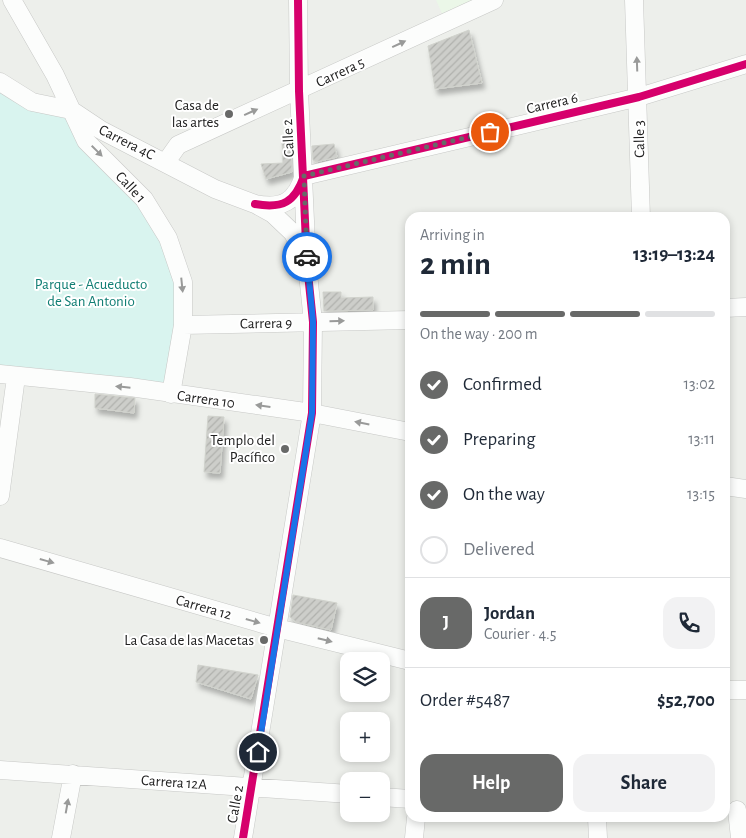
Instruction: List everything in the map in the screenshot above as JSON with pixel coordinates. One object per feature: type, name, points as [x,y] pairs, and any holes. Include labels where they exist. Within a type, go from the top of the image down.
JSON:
[{"type":"street","name":"Calle 1","points":[[12,0],[55,75],[86,141],[144,199],[168,238],[183,282],[183,325],[171,394]]},
{"type":"street","name":"Calle 2","points":[[243,838],[312,413],[313,322],[307,264],[299,91],[298,0]]},
{"type":"street","name":"Carrera 5","points":[[166,162],[178,145],[494,0]]},
{"type":"street","name":"Calle 3","points":[[634,0],[641,212]]},
{"type":"street","name":"Carrera 6","points":[[304,176],[638,97],[746,64]]},
{"type":"street","name":"Carrera 4C","points":[[0,82],[32,102],[71,110],[101,130],[215,189],[255,204],[273,214],[289,228],[307,264]]},
{"type":"street","name":"Carrera 4C","points":[[255,204],[272,207],[287,202],[299,191],[304,176]]},
{"type":"street","points":[[730,308],[746,307]]},
{"type":"street","name":"Carrera 9","points":[[183,325],[405,320]]},
{"type":"street","points":[[0,496],[8,375]]},
{"type":"street","name":"Carrera 10","points":[[8,375],[130,387],[312,413],[405,431]]},
{"type":"street","points":[[730,486],[746,488]]},
{"type":"street","name":"Carrera 12","points":[[0,548],[277,628],[405,660]]},
{"type":"street","points":[[730,690],[746,690]]},
{"type":"street","name":"Carrera 12A","points":[[0,770],[340,793]]},
{"type":"street","points":[[61,838],[73,774]]},
{"type":"street","points":[[390,798],[405,799]]},
{"type":"street","points":[[736,810],[740,838]]},
{"type":"street","points":[[414,838],[416,822]]},
{"type":"street","points":[[597,822],[598,838]]},
{"type":"shaded area","points":[[436,0],[473,0],[472,6],[444,18]]},
{"type":"green space","name":"Parque - Acueducto de San Antonio","points":[[0,82],[71,110],[144,199],[183,282],[171,394],[0,374]]},
{"type":"building","points":[[469,30],[482,83],[435,89],[428,46]]},
{"type":"building","points":[[282,142],[291,142],[292,172],[266,179],[261,164],[283,163]]},
{"type":"building","points":[[334,144],[337,157],[316,162],[313,160],[312,146]]},
{"type":"building","points":[[323,292],[341,292],[341,298],[373,297],[373,310],[324,311]]},
{"type":"building","points":[[95,394],[135,398],[134,413],[95,408]]},
{"type":"building","points":[[208,416],[224,417],[220,473],[204,472]]},
{"type":"building","points":[[293,595],[337,603],[331,630],[296,622],[290,617]]},
{"type":"building","points":[[198,665],[258,675],[251,699],[196,682]]},
{"type":"cycle path","points":[[243,838],[312,413],[313,322],[307,264],[299,91],[298,0]]},
{"type":"cycle path","points":[[255,204],[273,205],[287,202],[296,192],[304,176],[639,97],[746,64]]},
{"type":"way so far","points":[[307,257],[304,176],[490,132]]},
{"type":"place","name":"Casa de las artes","points":[[229,114]]},
{"type":"place","name":"Templo del Pacífico","points":[[285,449]]},
{"type":"place","name":"La Casa de las Macetas","points":[[264,640]]},
{"type":"route","points":[[258,752],[312,413],[313,322],[307,257]]}]
